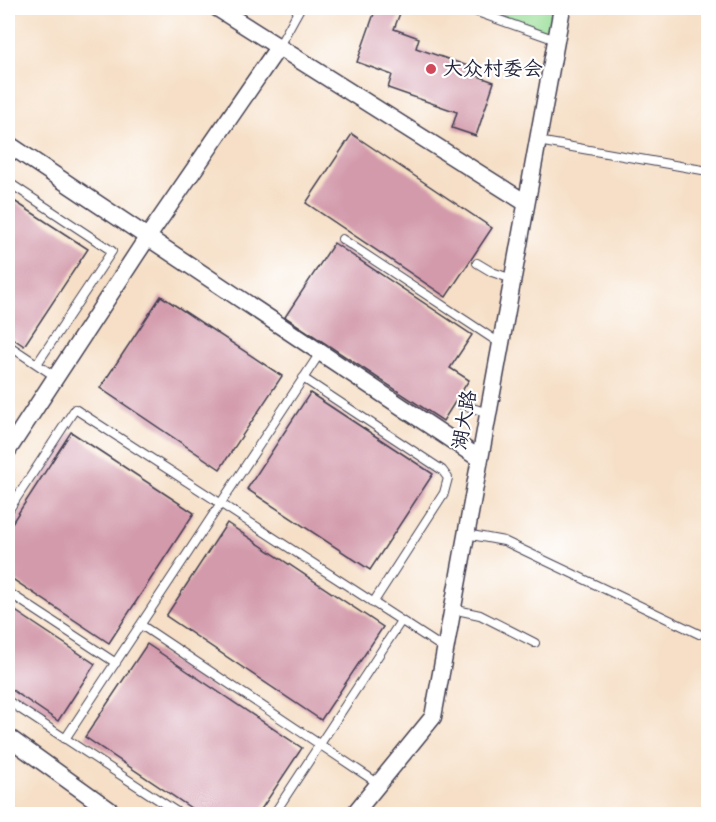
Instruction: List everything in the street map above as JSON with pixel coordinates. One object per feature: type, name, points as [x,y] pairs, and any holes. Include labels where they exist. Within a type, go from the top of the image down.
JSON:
[{"type":"street","points":[[217,8],[526,202]]},
{"type":"street","name":"湖大路","points":[[354,814],[433,717],[562,8]]},
{"type":"street","points":[[8,450],[147,238],[279,46]]},
{"type":"street","points":[[8,144],[480,459]]},
{"type":"street","points":[[8,737],[115,814]]},
{"type":"lane","points":[[279,46],[292,8]]},
{"type":"lane","points":[[279,46],[300,8]]},
{"type":"lane","points":[[465,8],[556,40]]},
{"type":"lane","points":[[538,141],[708,171]]},
{"type":"lane","points":[[8,182],[112,251],[37,364]]},
{"type":"lane","points":[[342,238],[501,344]]},
{"type":"lane","points":[[477,263],[492,272],[513,279]]},
{"type":"lane","points":[[8,345],[56,377]]},
{"type":"lane","points":[[65,739],[320,353]]},
{"type":"lane","points":[[303,378],[442,470],[448,478],[444,493],[373,603]]},
{"type":"lane","points":[[460,404],[488,414]]},
{"type":"lane","points":[[8,511],[75,409],[445,650]]},
{"type":"lane","points":[[466,534],[504,541],[699,634]]},
{"type":"lane","points":[[8,592],[116,663]]},
{"type":"lane","points":[[452,609],[480,615],[535,643]]},
{"type":"lane","points":[[274,814],[401,621]]},
{"type":"lane","points":[[141,625],[379,784]]},
{"type":"lane","points":[[8,701],[180,814]]},
{"type":"green space","points":[[481,8],[555,8],[550,33]]},
{"type":"building","points":[[376,8],[402,8],[394,29],[419,38],[416,48],[471,67],[472,74],[494,82],[476,136],[452,128],[457,112],[388,88],[392,75],[357,62]]},
{"type":"building","points":[[352,134],[492,228],[446,297],[306,203]]},
{"type":"building","points":[[8,197],[88,249],[24,346],[8,335]]},
{"type":"building","points":[[334,243],[472,335],[450,368],[469,380],[443,421],[285,317]]},
{"type":"building","points":[[161,296],[282,376],[220,469],[100,388]]},
{"type":"building","points":[[310,393],[433,474],[370,570],[247,489]]},
{"type":"building","points":[[71,432],[194,513],[109,643],[8,576],[8,529]]},
{"type":"building","points":[[227,523],[383,627],[321,720],[166,616]]},
{"type":"building","points":[[8,606],[95,664],[58,721],[8,687]]},
{"type":"building","points":[[147,644],[302,748],[258,814],[200,814],[85,737]]},
{"type":"place","name":"大众村委会","points":[[431,69]]}]
